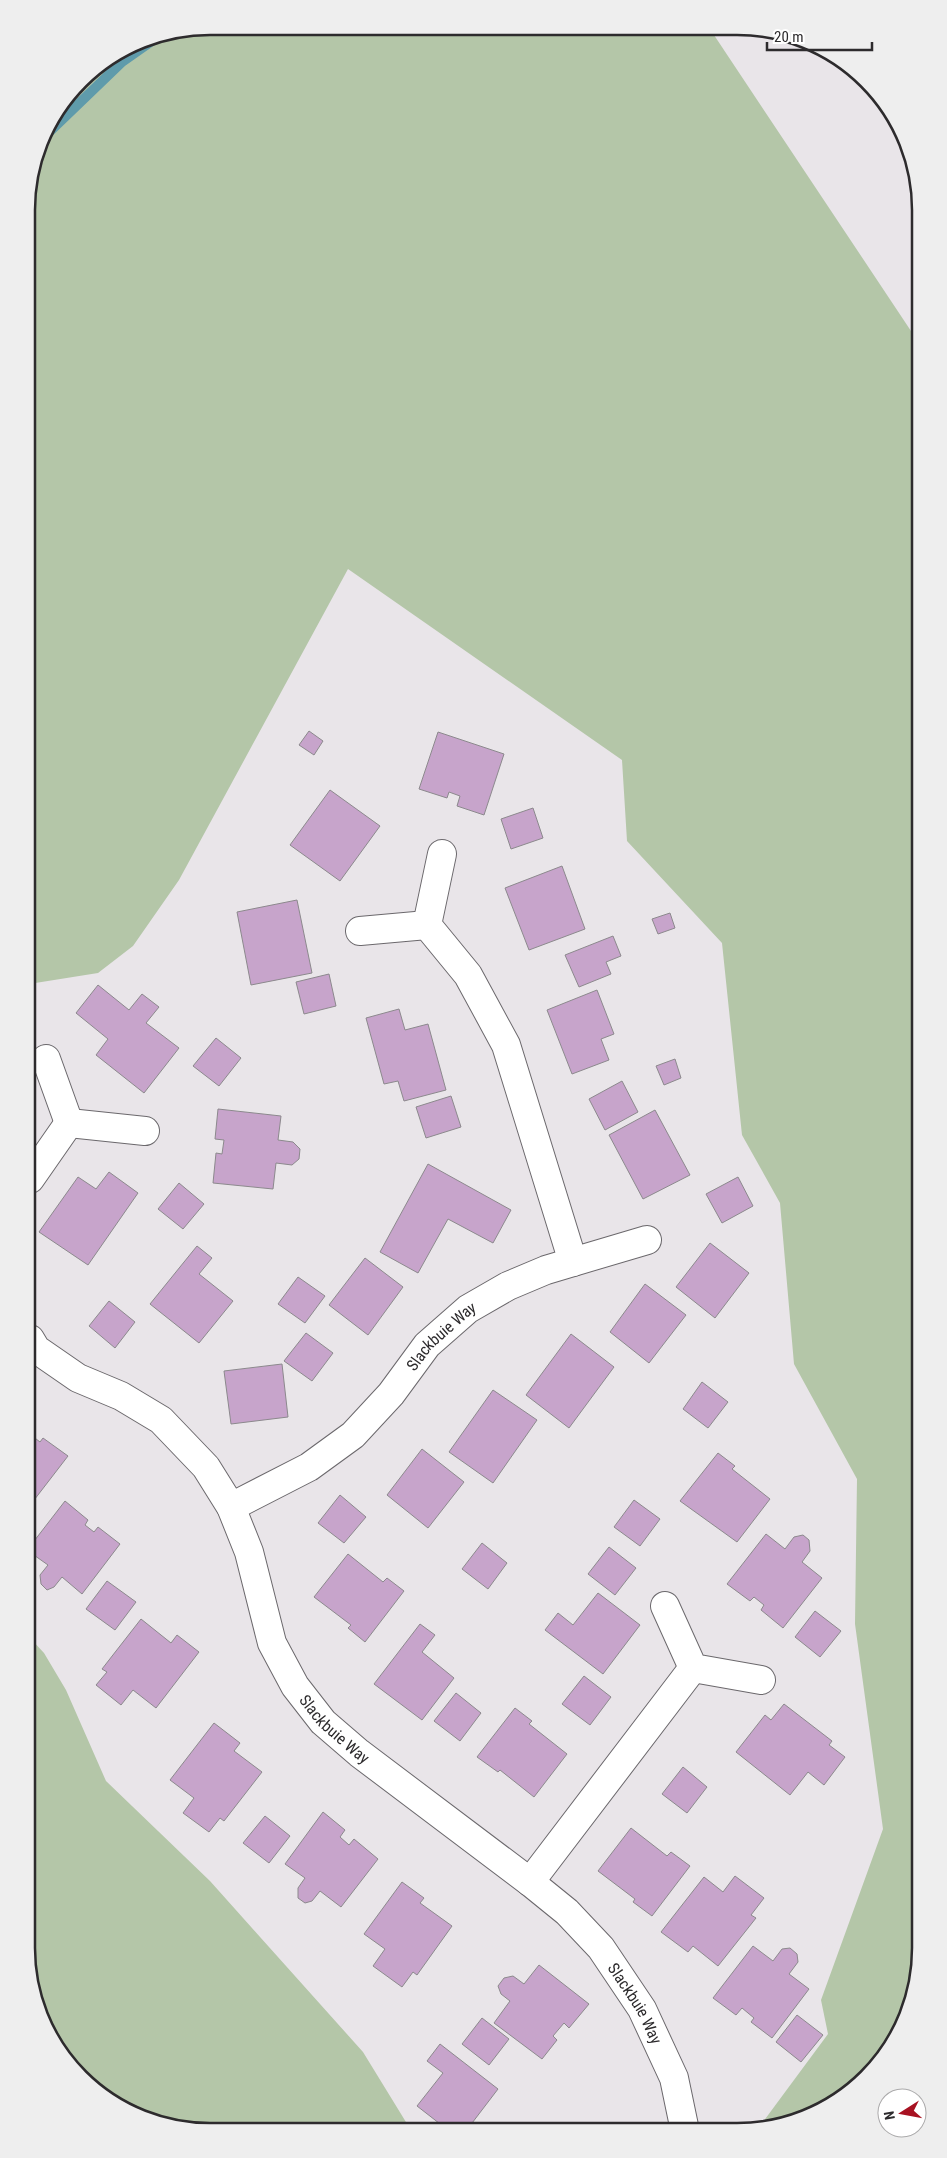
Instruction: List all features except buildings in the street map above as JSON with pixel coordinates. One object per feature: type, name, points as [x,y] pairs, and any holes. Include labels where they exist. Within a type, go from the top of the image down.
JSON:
[{"type":"street","points":[[442,854],[428,925],[468,976],[506,1046],[573,1262]]},
{"type":"street","points":[[360,932],[428,925]]},
{"type":"street","points":[[46,1059],[69,1123]]},
{"type":"street","points":[[69,1123],[145,1131]]},
{"type":"street","points":[[35,1172],[69,1123]]},
{"type":"street","name":"Slackbuie Way","points":[[231,1507],[309,1467],[353,1435],[391,1394],[427,1345],[468,1309],[508,1286],[546,1270],[647,1240]]},
{"type":"street","name":"Slackbuie Way","points":[[35,1347],[78,1378],[121,1396],[161,1420],[206,1467],[231,1507],[249,1552],[272,1643],[295,1686],[323,1722],[359,1753],[530,1882],[567,1912],[601,1948],[642,2009],[674,2078],[683,2123]]},
{"type":"street","points":[[665,1606],[693,1668]]},
{"type":"street","points":[[530,1882],[693,1668]]},
{"type":"street","points":[[693,1668],[761,1680]]},
{"type":"green space","points":[[199,35],[714,35],[912,332],[912,1959],[909,1982],[903,2004],[889,2035],[861,2072],[824,2100],[793,2114],[764,2121],[828,2034],[821,2000],[883,1829],[855,1624],[857,1479],[794,1364],[780,1203],[742,1135],[722,943],[627,841],[622,760],[348,569],[179,880],[133,946],[98,973],[35,983],[35,199],[38,176],[44,154],[58,123],[86,86],[104,71],[123,58],[143,48],[176,38]]},
{"type":"green space","points":[[35,1643],[44,1653],[66,1690],[106,1781],[210,1881],[363,2052],[407,2123],[199,2123],[176,2120],[143,2110],[123,2100],[86,2072],[71,2054],[58,2035],[48,2015],[38,1982],[35,1959]]},
{"type":"waterway","points":[[57,124],[122,62],[139,50]]}]
